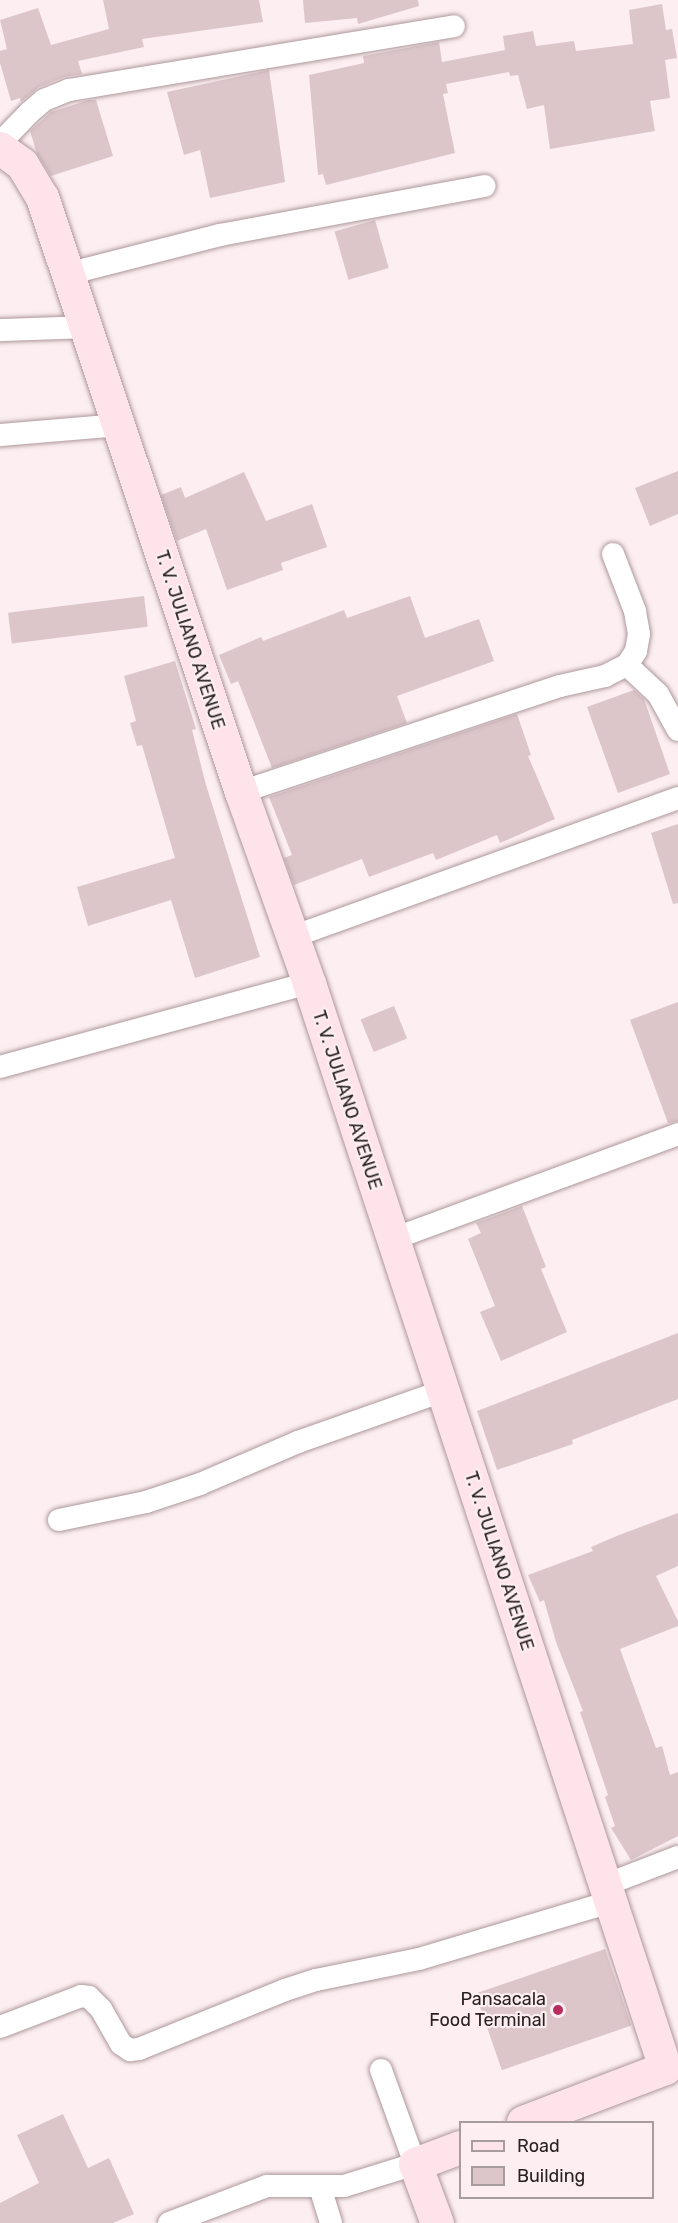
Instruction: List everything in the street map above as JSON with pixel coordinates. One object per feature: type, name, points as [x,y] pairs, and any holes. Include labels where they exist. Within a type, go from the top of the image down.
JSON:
[{"type":"main road","name":"T. V. JULIANO AVENUE","points":[[0,146],[22,164],[42,197],[241,792],[309,983],[607,1894],[671,2065]]},
{"type":"main road","points":[[526,2121],[671,2065]]},
{"type":"main road","points":[[436,2223],[415,2164],[459,2147]]},
{"type":"street","points":[[0,146],[28,113],[45,100],[69,90],[454,26]]},
{"type":"street","points":[[67,274],[220,235],[484,186]]},
{"type":"street","points":[[0,330],[86,327]]},
{"type":"street","points":[[0,435],[118,425]]},
{"type":"street","points":[[241,792],[560,686],[605,676],[627,665],[636,651],[639,634],[635,611],[613,554]]},
{"type":"street","points":[[627,665],[658,694],[678,730]]},
{"type":"street","points":[[292,937],[678,798]]},
{"type":"street","points":[[0,1066],[309,983]]},
{"type":"street","points":[[393,1239],[678,1134]]},
{"type":"street","points":[[59,1520],[146,1502],[200,1484],[298,1442],[443,1391]]},
{"type":"street","points":[[0,2027],[81,1996],[89,1997],[101,2009],[121,2044],[130,2050],[139,2049],[294,1987],[419,1959],[607,1894],[678,1857]]},
{"type":"street","points":[[169,2223],[267,2186],[320,2187],[367,2181],[415,2164],[381,2070]]},
{"type":"street","points":[[320,2187],[331,2223]]},
{"type":"building","points":[[103,0],[259,0],[263,22],[142,39],[144,47],[78,61],[82,74],[64,77],[39,87],[21,102],[20,98],[11,101],[0,63],[0,51],[7,49],[0,20],[38,8],[51,45],[109,29]]},
{"type":"building","points":[[303,0],[418,0],[419,6],[358,24],[357,18],[305,23]]},
{"type":"building","points":[[662,4],[666,30],[672,29],[677,58],[665,60],[670,98],[650,101],[655,131],[550,149],[544,105],[527,109],[518,75],[510,76],[509,72],[446,84],[448,93],[443,94],[455,153],[326,185],[323,174],[318,175],[309,75],[364,63],[363,56],[439,42],[442,62],[505,50],[503,36],[533,31],[536,46],[574,41],[576,51],[633,44],[629,10]]},
{"type":"building","points":[[269,70],[285,182],[210,198],[200,150],[184,155],[167,92]]},
{"type":"building","points":[[89,100],[96,100],[113,156],[51,176],[37,154],[30,131],[51,112]]},
{"type":"building","points":[[375,220],[389,268],[348,280],[335,232]]},
{"type":"building","points":[[678,471],[678,514],[650,526],[635,488]]},
{"type":"building","points":[[244,472],[266,521],[312,504],[327,547],[281,563],[283,570],[227,590],[206,529],[177,541],[161,495],[181,487],[185,498]]},
{"type":"building","points":[[144,596],[148,627],[12,643],[8,613]]},
{"type":"building","points":[[410,596],[425,638],[479,619],[494,661],[397,696],[407,723],[272,768],[238,681],[231,684],[219,655],[261,637],[263,641],[344,610],[347,618]]},
{"type":"building","points":[[175,661],[196,729],[192,730],[206,785],[260,957],[195,978],[171,900],[88,926],[77,887],[175,858],[142,745],[137,746],[130,723],[136,721],[124,676]]},
{"type":"building","points":[[634,690],[644,699],[670,774],[618,793],[587,707]]},
{"type":"building","points":[[517,714],[531,755],[528,756],[555,819],[500,843],[497,835],[436,860],[433,853],[369,877],[362,859],[294,885],[284,858],[292,855],[269,797]]},
{"type":"building","points":[[678,824],[678,903],[673,904],[651,833]]},
{"type":"building","points":[[678,1002],[678,1121],[668,1123],[630,1020]]},
{"type":"building","points":[[394,1006],[407,1038],[374,1052],[361,1019]]},
{"type":"building","points":[[522,1206],[546,1267],[541,1269],[567,1332],[501,1361],[480,1312],[495,1306],[468,1239],[481,1233],[476,1223]]},
{"type":"building","points":[[678,1333],[678,1399],[572,1440],[573,1444],[497,1470],[477,1411]]},
{"type":"building","points":[[678,1513],[678,1566],[656,1576],[678,1621],[678,1626],[620,1649],[656,1748],[662,1746],[670,1775],[678,1772],[678,1836],[631,1860],[611,1828],[615,1826],[605,1797],[608,1795],[580,1712],[583,1711],[556,1642],[544,1600],[540,1602],[528,1575],[593,1551],[591,1547]]},
{"type":"building","points":[[605,1949],[631,2026],[502,2070],[475,1994]]},
{"type":"building","points":[[63,2114],[88,2168],[109,2158],[134,2214],[113,2223],[0,2223],[0,2203],[39,2183],[17,2135]]},
{"type":"place","name":"Pansacala Food Terminal","points":[[558,2010]]}]
